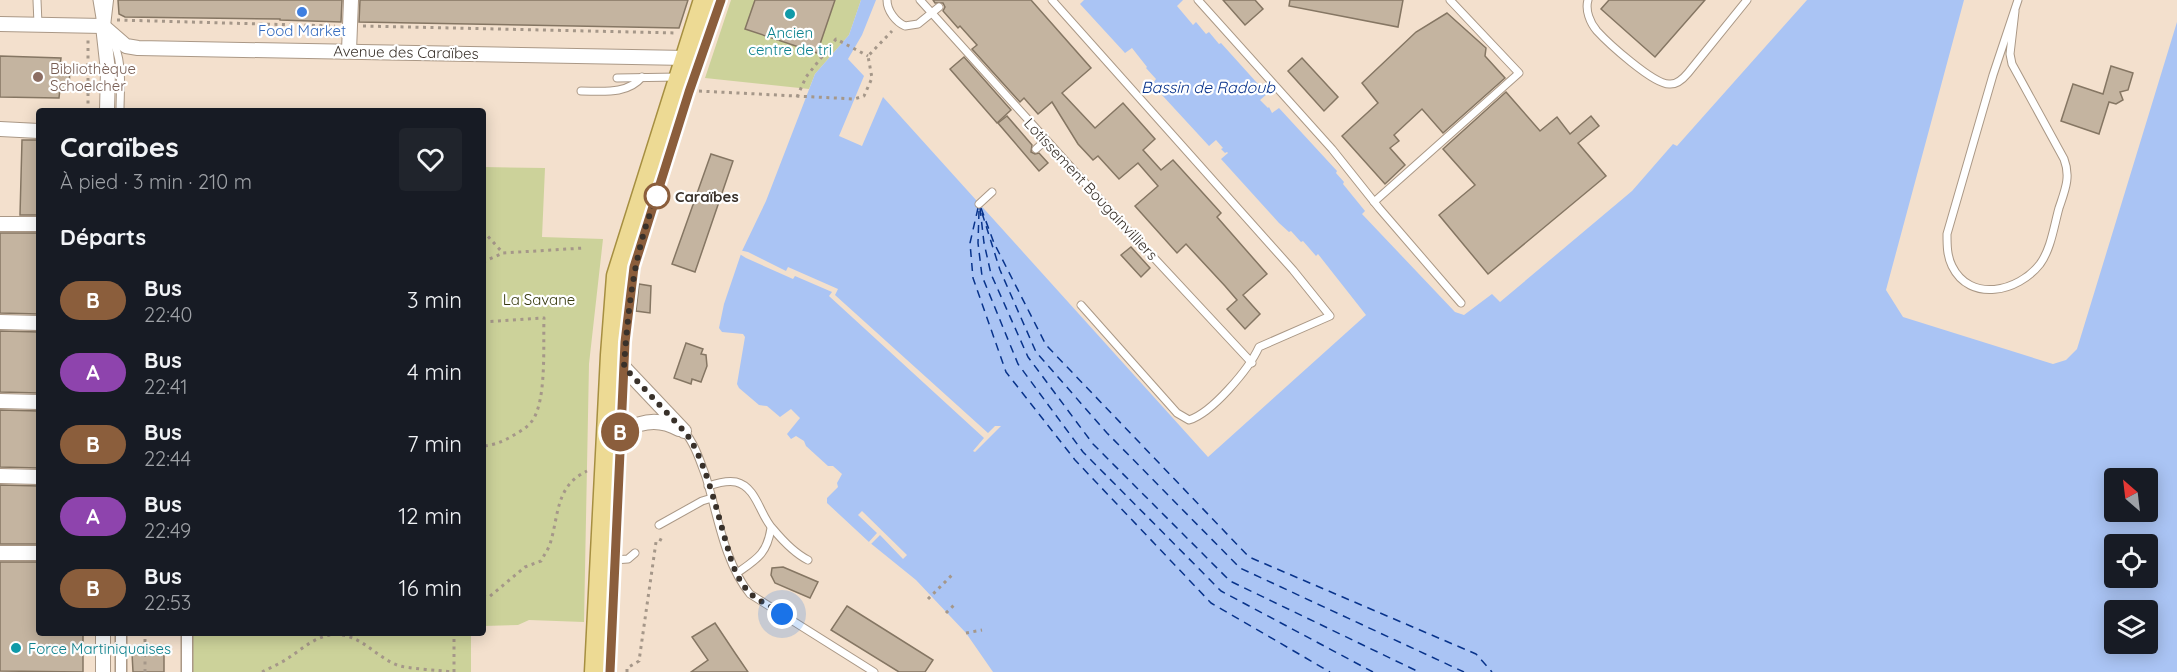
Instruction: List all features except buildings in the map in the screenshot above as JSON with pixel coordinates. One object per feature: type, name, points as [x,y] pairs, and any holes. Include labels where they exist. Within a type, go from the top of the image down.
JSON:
[{"type":"main road","points":[[601,669],[602,460],[618,361],[616,293],[621,262],[688,75],[705,0]]},
{"type":"street","points":[[349,51],[351,0]]},
{"type":"street","points":[[107,108],[116,51],[103,26],[111,5]]},
{"type":"street","points":[[0,24],[103,26]]},
{"type":"street","points":[[103,26],[116,51]]},
{"type":"street","name":"Avenue des Caraïbes","points":[[116,51],[349,51],[688,75]]},
{"type":"street","points":[[0,129],[36,131]]},
{"type":"street","points":[[0,224],[36,224]]},
{"type":"street","points":[[0,322],[36,323]]},
{"type":"street","points":[[618,361],[684,431]]},
{"type":"street","points":[[0,401],[36,402]]},
{"type":"street","points":[[602,460],[620,435],[633,426],[656,421],[684,431]]},
{"type":"street","points":[[0,476],[36,477]]},
{"type":"street","points":[[0,553],[36,554]]},
{"type":"street","points":[[103,636],[103,672]]},
{"type":"street","points":[[119,672],[121,636]]},
{"type":"street","points":[[187,636],[187,672]]},
{"type":"lane","points":[[37,0],[38,24]]},
{"type":"lane","points":[[97,0],[103,26]]},
{"type":"lane","points":[[601,669],[614,560],[620,435],[618,361],[634,267],[689,92],[721,0]]},
{"type":"lane","points":[[887,0],[887,4],[899,23],[905,26],[918,24],[939,7]]},
{"type":"lane","name":"Lotissement Bougainvilliers","points":[[920,0],[930,14],[1252,363]]},
{"type":"lane","points":[[1052,0],[1293,270],[1330,316],[1259,347],[1252,363],[1208,411],[1198,418],[1189,420],[1177,413],[1081,305]]},
{"type":"lane","points":[[1198,0],[1332,148],[1374,202],[1461,303]]},
{"type":"lane","points":[[1374,202],[1519,73],[1450,0]]},
{"type":"lane","points":[[1588,0],[1586,6],[1589,18],[1596,30],[1654,80],[1671,85],[1681,81],[1747,0]]},
{"type":"lane","points":[[2015,11],[2010,54],[2012,64],[2064,159],[2069,176],[2047,250],[2040,263],[2020,282],[2009,288],[1996,290],[1975,287],[1964,282],[1957,274],[1949,257],[1947,234],[1993,75],[2018,0]]},
{"type":"lane","points":[[116,51],[119,64],[120,108]]},
{"type":"lane","points":[[616,78],[688,75]]},
{"type":"lane","points":[[581,91],[627,89],[635,86],[642,77]]},
{"type":"lane","points":[[1036,150],[1046,140]]},
{"type":"lane","points":[[979,204],[992,192]]},
{"type":"lane","points":[[684,431],[700,459],[739,580],[750,594],[874,672]]},
{"type":"lane","points":[[708,486],[723,482],[743,485],[752,493],[771,528],[792,550],[808,560]]},
{"type":"lane","points":[[659,525],[702,501],[712,498]]},
{"type":"lane","points":[[737,573],[764,552],[770,539],[771,528]]},
{"type":"lane","points":[[614,560],[628,559],[635,553]]},
{"type":"lane","points":[[117,636],[119,672]]},
{"type":"path","points":[[111,5],[117,20],[679,33]]},
{"type":"path","points":[[868,56],[899,23]]},
{"type":"path","points":[[332,26],[332,34]]},
{"type":"path","points":[[86,34],[88,36],[88,108]]},
{"type":"path","points":[[797,97],[807,77],[836,39],[868,56]]},
{"type":"path","points":[[688,75],[797,97],[854,99],[864,96],[872,78],[868,56]]},
{"type":"path","points":[[486,234],[503,253]]},
{"type":"path","points":[[486,261],[503,253],[584,248]]},
{"type":"path","points":[[486,322],[544,318],[541,394],[537,412],[530,424],[520,432],[502,442],[486,445]]},
{"type":"path","points":[[486,596],[489,597],[525,567],[541,561],[550,543],[555,515],[564,492],[580,474],[602,460]]},
{"type":"path","points":[[627,672],[627,668],[639,661],[656,542],[663,541]]},
{"type":"path","points":[[928,599],[954,573]]},
{"type":"path","points":[[946,613],[955,604]]},
{"type":"path","points":[[966,633],[982,630]]},
{"type":"path","points":[[145,672],[146,636]]},
{"type":"path","points":[[262,672],[309,644],[328,636]]},
{"type":"path","points":[[348,636],[399,666],[453,672],[454,636]]},
{"type":"green space","points":[[731,0],[861,0],[849,35],[815,74],[809,89],[705,78]]},
{"type":"green space","name":"La Savane","points":[[486,167],[545,168],[542,237],[603,239],[589,364],[584,622],[529,620],[518,625],[486,626]]},
{"type":"green space","points":[[187,636],[471,636],[471,672],[187,672]]},
{"type":"water","name":"Bassin de Radoub","points":[[861,0],[876,0],[862,35],[848,59],[864,76],[839,136],[862,146],[883,97],[1208,457],[1366,315],[1318,254],[1316,256],[1303,241],[1301,242],[1279,223],[1221,159],[1228,153],[1221,149],[1223,148],[1216,140],[1209,146],[1162,95],[1164,93],[1154,82],[1156,79],[1132,48],[1125,53],[1080,4],[1084,0],[1183,0],[1177,6],[1193,25],[1196,22],[1206,34],[1209,32],[1219,44],[1221,43],[1267,94],[1260,100],[1269,107],[1272,113],[1279,108],[1337,171],[1343,184],[1365,211],[1362,214],[1455,312],[1464,315],[1492,294],[1500,302],[1632,191],[1673,144],[1677,146],[1807,0],[1964,0],[1886,290],[1903,317],[2053,364],[2066,360],[2077,349],[2177,22],[2177,672],[993,672],[966,633],[916,580],[869,542],[827,503],[827,498],[838,487],[837,483],[842,474],[833,466],[828,466],[806,446],[804,441],[796,436],[791,439],[787,434],[800,418],[791,409],[780,417],[767,406],[759,405],[739,388],[737,384],[745,337],[743,334],[722,332],[719,328],[724,304],[742,251],[766,201],[815,74],[849,35]]},
{"type":"pier","points":[[739,250],[748,252],[786,271],[788,267],[838,289],[835,295],[988,433],[995,426],[1001,426],[975,452],[973,451],[984,438],[829,296],[832,292],[795,276],[793,279],[746,258],[738,253]]},
{"type":"pier","points":[[862,511],[907,555],[903,559],[880,535],[869,546],[867,544],[877,533],[858,515]]},
{"type":"ferry route","points":[[978,208],[970,243],[973,278],[1006,372],[1075,460],[1211,603],[1330,672]]},
{"type":"ferry route","points":[[980,208],[984,243],[991,274],[1028,357],[1093,444],[1230,581],[1419,672]]},
{"type":"ferry route","points":[[981,208],[994,243],[1046,345],[1249,557],[1476,654],[1492,672]]},
{"type":"ferry route","points":[[979,211],[978,243],[982,276],[1018,364],[1083,452],[1221,591],[1373,672]]},
{"type":"ferry route","points":[[982,213],[1000,270],[1036,352],[1107,433],[1240,568],[1464,672]]},
{"type":"bus line","name":"B","points":[[610,672],[625,342],[634,267],[689,92],[721,0]]},
{"type":"place","name":"Food Market","points":[[302,12]]},
{"type":"place","name":"Ancien centre de tri","points":[[790,14]]},
{"type":"place","name":"Bibliothèque Schoelcher","points":[[38,77]]},
{"type":"place","name":"Caraïbes","points":[[657,196]]},
{"type":"place","name":"Force Martiniquaises","points":[[16,648]]},
{"type":"route","points":[[657,196],[634,267],[624,367],[684,431],[692,443],[700,459],[739,580],[750,594],[782,614]]}]
